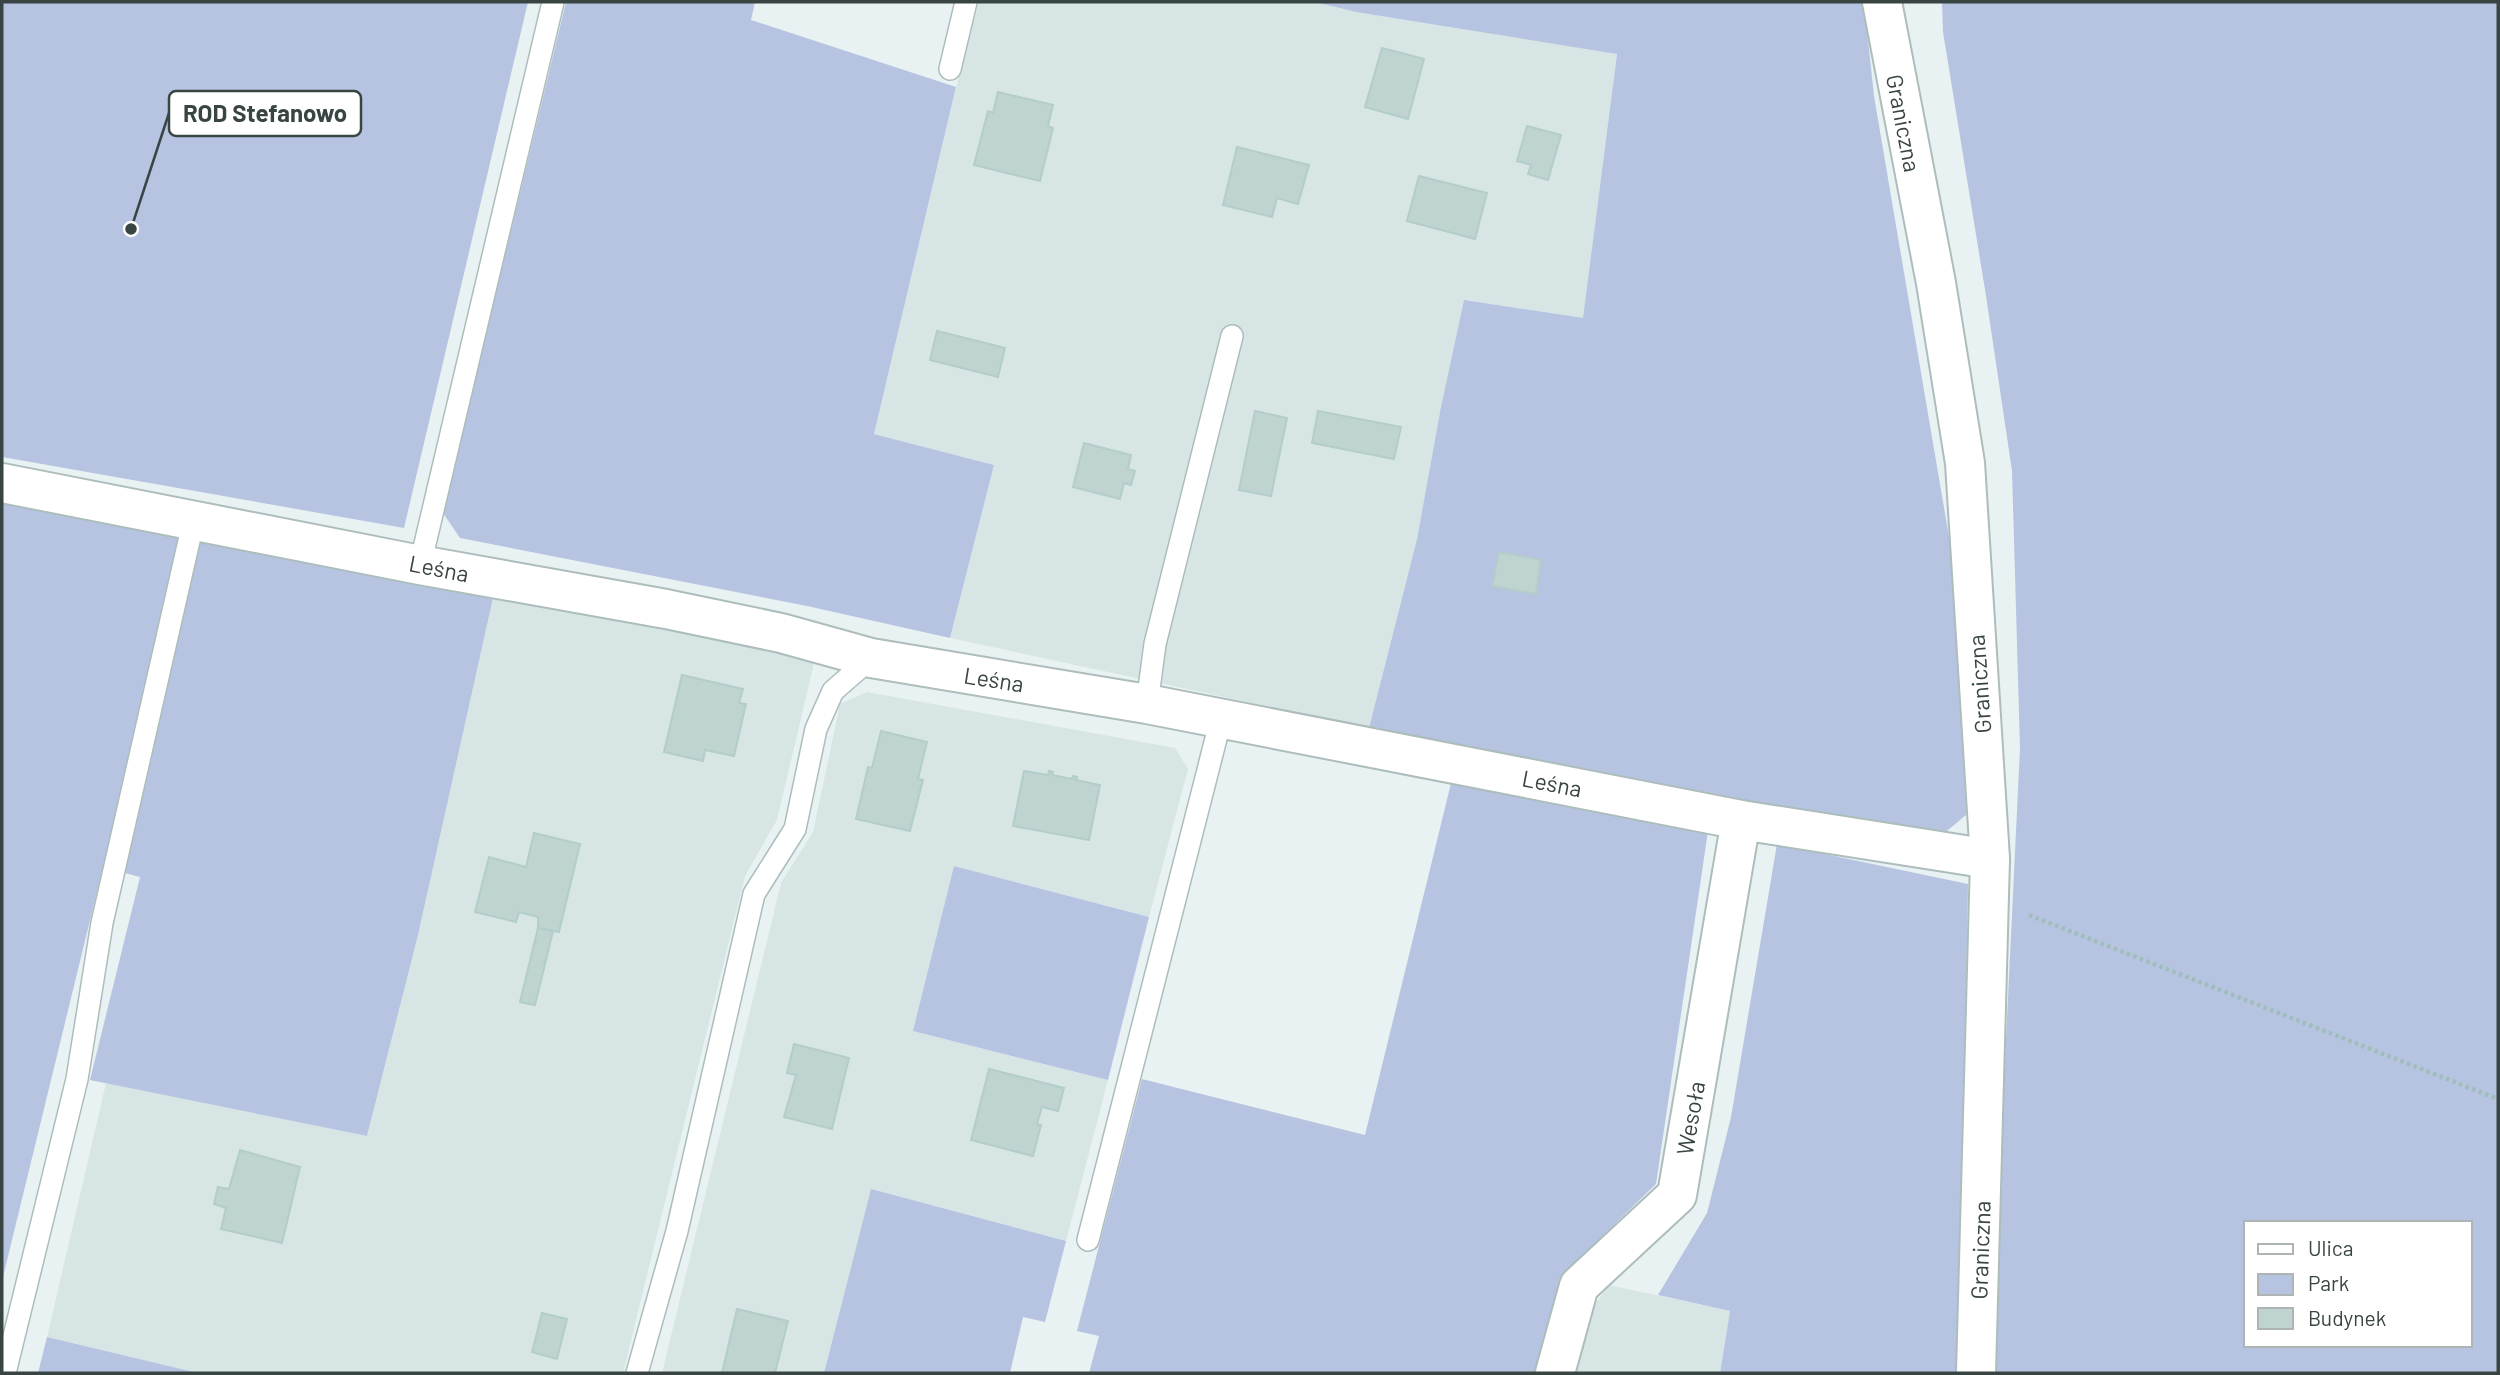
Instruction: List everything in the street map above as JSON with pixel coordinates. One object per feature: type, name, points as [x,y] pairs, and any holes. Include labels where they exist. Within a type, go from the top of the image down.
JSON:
[{"type":"street","name":"Graniczna","points":[[1881,2],[1936,283],[1965,463],[1990,859],[1976,1373]]},
{"type":"street","name":"Leśna","points":[[2,483],[420,565],[678,612],[781,634],[871,659],[1147,704],[1741,820],[1990,859]]},
{"type":"street","name":"Wesoła","points":[[1555,1373],[1579,1286],[1677,1195],[1741,820]]},
{"type":"lane","points":[[420,565],[553,2]]},
{"type":"lane","points":[[950,69],[966,2]]},
{"type":"lane","points":[[1147,704],[1155,644],[1232,336]]},
{"type":"lane","points":[[5,1373],[77,1079],[102,923],[194,519]]},
{"type":"lane","points":[[637,1373],[677,1231],[754,894],[795,829],[816,729],[833,691],[871,659]]},
{"type":"lane","points":[[1088,1240],[1221,719]]},
{"type":"path","points":[[1989,900],[2498,1099]]},
{"type":"shaded area","points":[[979,2],[1315,2],[1356,12],[1617,53],[1583,319],[1440,412],[1417,539],[1369,728],[950,638],[994,465],[874,434]]},
{"type":"shaded area","points":[[495,589],[816,655],[777,820],[745,876],[623,1373],[198,1373],[47,1337],[106,1083],[367,1136],[418,935]]},
{"type":"shaded area","points":[[867,692],[1175,748],[1188,769],[1149,917],[954,866],[914,1031],[1108,1080],[1066,1241],[871,1190],[824,1373],[662,1373],[781,883],[813,832],[840,704]]},
{"type":"shaded area","points":[[1609,1285],[1730,1311],[1720,1373],[1568,1373],[1581,1324]]},
{"type":"green space","points":[[2,2],[528,2],[404,528],[2,457]]},
{"type":"green space","points":[[566,2],[755,2],[751,20],[956,87],[874,434],[994,465],[950,638],[807,606],[460,538],[443,513]]},
{"type":"green space","points":[[1315,2],[1864,2],[1874,96],[1967,643],[1966,815],[1935,841],[1369,728],[1417,539],[1464,300],[1583,318],[1617,54],[1356,12]]},
{"type":"green space","points":[[1942,2],[2498,2],[2498,1373],[1990,1373],[2020,748],[2012,471],[1943,32]]},
{"type":"green space","points":[[2,497],[185,531],[2,1281]]},
{"type":"green space","points":[[199,531],[495,589],[418,935],[367,1136],[90,1080],[140,877],[121,872]]},
{"type":"green space","points":[[1453,775],[1708,831],[1656,1184],[1561,1276],[1535,1373],[1089,1373],[1099,1336],[1077,1331],[1142,1079],[1365,1135]]},
{"type":"green space","points":[[1777,844],[1968,884],[1959,1373],[1720,1373],[1730,1311],[1658,1295],[1707,1213],[1731,1117]]},
{"type":"green space","points":[[954,866],[1149,917],[1108,1080],[913,1031]]},
{"type":"green space","points":[[871,1189],[1066,1241],[1045,1322],[1023,1317],[1010,1373],[824,1373]]},
{"type":"green space","points":[[47,1337],[198,1373],[38,1373]]},
{"type":"building","points":[[1382,48],[1424,59],[1408,119],[1365,107]]},
{"type":"building","points":[[998,92],[1053,105],[1048,126],[1053,128],[1040,181],[974,165],[988,111],[993,113]]},
{"type":"building","points":[[1527,126],[1561,135],[1548,180],[1528,174],[1531,165],[1517,161]]},
{"type":"building","points":[[1237,147],[1309,165],[1298,204],[1277,198],[1272,217],[1223,205]]},
{"type":"building","points":[[1419,176],[1487,193],[1475,239],[1407,221]]},
{"type":"building","points":[[937,331],[1005,348],[998,377],[930,360]]},
{"type":"building","points":[[1255,411],[1287,418],[1271,496],[1239,490]]},
{"type":"building","points":[[1318,411],[1401,427],[1394,459],[1312,443]]},
{"type":"building","points":[[1084,443],[1131,455],[1128,469],[1135,471],[1131,485],[1124,483],[1120,499],[1073,487]]},
{"type":"building","points":[[1499,552],[1541,560],[1536,594],[1492,586]]},
{"type":"building","points":[[682,675],[743,689],[739,703],[746,704],[734,756],[705,750],[703,761],[664,752]]},
{"type":"building","points":[[881,731],[927,742],[918,779],[923,780],[910,831],[856,819],[868,767],[872,768]]},
{"type":"building","points":[[1024,771],[1048,775],[1049,771],[1053,772],[1052,775],[1072,779],[1073,776],[1077,777],[1076,780],[1100,785],[1089,840],[1013,826]]},
{"type":"building","points":[[534,833],[580,844],[559,932],[538,928],[538,917],[519,912],[516,922],[475,912],[489,857],[526,867]]},
{"type":"building","points":[[538,928],[553,931],[535,1005],[520,1002]]},
{"type":"building","points":[[794,1044],[849,1058],[832,1129],[784,1117],[796,1075],[787,1073]]},
{"type":"building","points":[[989,1069],[1064,1088],[1058,1111],[1042,1107],[1037,1124],[1041,1125],[1033,1156],[971,1140]]},
{"type":"building","points":[[240,1150],[300,1167],[282,1243],[221,1229],[226,1208],[214,1204],[218,1187],[229,1189]]},
{"type":"building","points":[[737,1309],[788,1321],[775,1373],[722,1373]]},
{"type":"building","points":[[542,1313],[567,1319],[557,1359],[532,1352]]},
{"type":"place","name":"ROD Stefanowo","points":[[131,229]]}]
